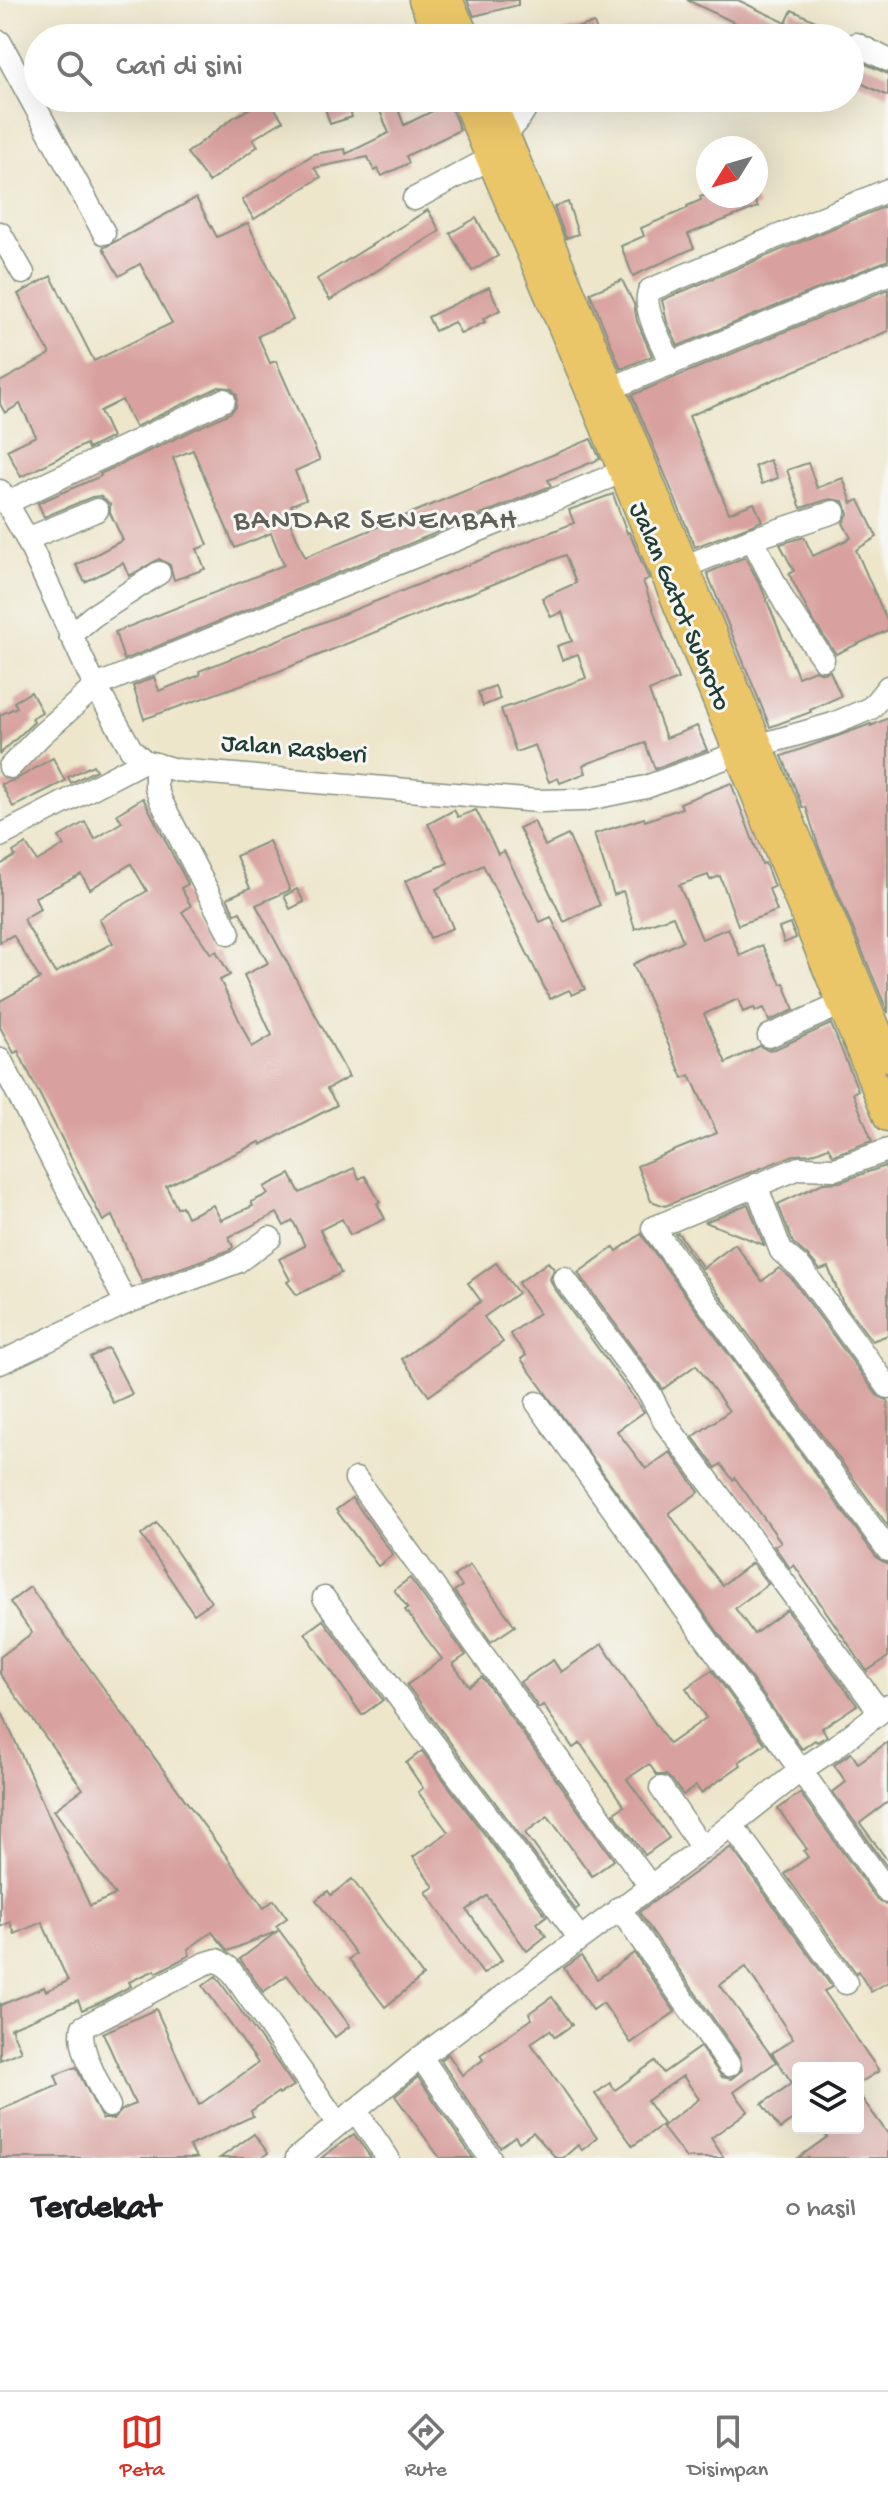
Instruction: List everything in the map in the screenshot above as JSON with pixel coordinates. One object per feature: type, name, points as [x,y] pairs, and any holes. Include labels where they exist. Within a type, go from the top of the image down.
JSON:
[{"type":"main road","points":[[423,0],[433,24]]},
{"type":"main road","points":[[448,0],[459,24]]},
{"type":"main road","name":"Jalan Gatot Subroto","points":[[474,112],[498,147],[602,392],[622,472],[750,749],[842,1004],[888,1117]]},
{"type":"main road","points":[[492,112],[498,147]]},
{"type":"main road","points":[[602,392],[684,567],[750,749],[888,1057]]},
{"type":"street","points":[[0,42],[24,86]]},
{"type":"street","points":[[864,48],[888,60]]},
{"type":"street","points":[[38,112],[104,233]]},
{"type":"street","points":[[414,199],[498,147],[523,112]]},
{"type":"street","points":[[671,364],[648,310],[646,296],[650,290],[888,190]]},
{"type":"street","points":[[0,233],[23,273]]},
{"type":"street","points":[[602,392],[888,274]]},
{"type":"street","points":[[224,400],[3,497],[27,539],[96,686],[131,749],[150,763],[161,801],[229,933]]},
{"type":"street","points":[[10,767],[96,686],[622,472]]},
{"type":"street","points":[[27,539],[97,510]]},
{"type":"street","points":[[684,567],[752,539],[834,512]]},
{"type":"street","points":[[752,539],[785,603],[823,659]]},
{"type":"street","points":[[70,635],[93,616],[159,573]]},
{"type":"street","name":"Jalan Rasberi","points":[[150,763],[176,770],[583,800],[646,787],[750,749],[833,724],[871,708],[888,687]]},
{"type":"street","points":[[0,836],[150,763]]},
{"type":"street","points":[[769,1036],[842,1004]]},
{"type":"street","points":[[0,1059],[126,1303]]},
{"type":"street","points":[[888,1150],[835,1169],[799,1168],[653,1228],[888,1550]]},
{"type":"street","points":[[756,1185],[781,1251],[801,1268],[888,1387]]},
{"type":"street","points":[[0,1363],[126,1303],[237,1262],[270,1238]]},
{"type":"street","points":[[297,2158],[421,2057],[884,1709],[664,1421],[650,1394],[564,1278]]},
{"type":"street","points":[[537,1403],[888,1892]]},
{"type":"street","points":[[356,1479],[650,1886]]},
{"type":"street","points":[[324,1598],[579,1937]]},
{"type":"street","points":[[661,1788],[702,1848]]},
{"type":"street","points":[[732,1825],[846,1983]]},
{"type":"street","points":[[619,1908],[729,2065]]},
{"type":"street","points":[[109,2106],[83,2048],[83,2027],[217,1960],[229,1968],[346,2117],[388,2158]]},
{"type":"street","points":[[421,2057],[490,2158]]},
{"type":"building","points":[[467,0],[518,0],[518,5],[474,16]]},
{"type":"building","points":[[687,0],[738,0],[786,23],[792,10],[822,24],[738,24]]},
{"type":"building","points":[[864,63],[888,74],[888,96],[864,85]]},
{"type":"building","points":[[244,112],[277,112],[283,121],[253,139],[258,146],[209,182],[187,153]]},
{"type":"building","points":[[326,112],[351,112],[352,117],[330,124]]},
{"type":"building","points":[[380,112],[399,112],[404,125],[431,112],[453,112],[460,130],[406,156],[409,163],[382,176],[378,169],[374,171],[368,157],[314,168],[321,177],[254,219],[242,200],[314,154],[345,149],[346,154],[389,133]]},
{"type":"building","points":[[196,198],[217,237],[248,223],[293,320],[258,336],[270,363],[276,361],[320,460],[295,471],[306,499],[291,505],[295,514],[288,517],[305,557],[591,439],[600,459],[548,480],[551,486],[124,660],[115,632],[284,565],[271,533],[235,548],[193,450],[173,458],[208,545],[197,549],[205,569],[174,580],[170,565],[159,559],[129,576],[123,563],[85,582],[76,565],[123,540],[110,513],[110,504],[100,496],[92,497],[44,517],[38,503],[230,413],[236,407],[237,395],[231,388],[219,387],[135,427],[122,400],[100,411],[112,437],[88,449],[86,444],[21,477],[7,450],[36,436],[20,404],[5,413],[0,404],[0,382],[50,354],[18,294],[51,276],[94,361],[172,323],[140,264],[119,276],[103,248]]},
{"type":"building","points":[[568,202],[578,234],[566,238],[554,207]]},
{"type":"building","points":[[696,202],[696,208],[755,208],[688,234],[694,248],[633,276],[621,246],[644,236],[641,228]]},
{"type":"building","points":[[888,205],[888,260],[678,346],[667,322],[662,300]]},
{"type":"building","points":[[428,210],[440,231],[330,300],[317,279]]},
{"type":"building","points":[[476,218],[498,256],[472,271],[450,233]]},
{"type":"building","points":[[622,280],[652,356],[621,369],[590,293]]},
{"type":"building","points":[[489,287],[500,310],[461,334],[454,322],[435,331],[428,317]]},
{"type":"building","points":[[888,289],[888,331],[689,416],[729,513],[754,503],[762,521],[695,547],[632,395]]},
{"type":"building","points":[[770,460],[778,478],[762,484],[755,466]]},
{"type":"building","points":[[808,463],[817,488],[843,478],[852,503],[859,500],[877,537],[856,550],[888,623],[888,630],[836,654],[812,619],[789,574],[794,571],[780,544],[804,537],[813,556],[851,538],[843,523],[848,514],[843,501],[830,499],[801,508],[787,470]]},
{"type":"building","points":[[613,494],[649,579],[643,581],[678,679],[649,691],[666,738],[697,726],[707,750],[655,769],[645,743],[583,765],[586,773],[560,783],[558,778],[549,782],[535,745],[516,752],[501,709],[586,678],[578,654],[562,660],[557,646],[572,641],[562,612],[551,617],[542,598],[576,583],[565,555],[277,672],[144,719],[133,686],[154,677],[159,691],[200,675],[199,671],[574,523],[569,510]]},
{"type":"building","points":[[745,557],[761,586],[798,677],[815,670],[823,673],[830,671],[841,696],[811,712],[770,727],[707,573]]},
{"type":"building","points":[[495,686],[500,699],[483,706],[478,692]]},
{"type":"building","points":[[31,692],[42,712],[32,718],[34,722],[0,754],[0,715],[17,707],[14,702]]},
{"type":"building","points":[[888,718],[888,1013],[818,845],[806,807],[803,808],[782,756]]},
{"type":"building","points":[[53,758],[65,781],[13,807],[1,784],[15,780]]},
{"type":"building","points":[[93,765],[96,770],[71,783],[68,777]]},
{"type":"building","points":[[731,783],[774,887],[769,889],[777,911],[738,925],[720,876],[710,880],[708,875],[679,885],[702,939],[728,928],[740,956],[762,945],[781,984],[784,983],[794,1010],[769,1021],[764,1008],[743,1012],[738,999],[704,1014],[726,1063],[760,1046],[767,1050],[775,1049],[831,1024],[858,1090],[853,1093],[872,1141],[833,1155],[828,1147],[811,1154],[794,1155],[665,1206],[651,1201],[637,1166],[717,1133],[690,1075],[683,1078],[633,964],[683,941],[673,916],[635,929],[623,891],[614,895],[594,834],[682,808],[680,803]]},
{"type":"building","points":[[143,798],[188,884],[181,888],[191,906],[182,912],[211,954],[216,951],[230,975],[220,980],[252,1047],[272,1035],[244,975],[268,963],[240,912],[235,914],[227,898],[250,888],[236,856],[269,841],[290,890],[256,905],[349,1077],[327,1089],[337,1105],[261,1145],[260,1142],[166,1186],[177,1208],[182,1206],[187,1217],[213,1205],[221,1220],[253,1206],[251,1202],[268,1194],[264,1187],[290,1174],[300,1193],[354,1168],[359,1179],[365,1176],[380,1202],[377,1203],[385,1219],[350,1235],[342,1219],[320,1230],[341,1273],[297,1295],[287,1282],[290,1280],[279,1259],[305,1246],[293,1221],[284,1226],[277,1213],[229,1237],[233,1247],[230,1250],[142,1282],[112,1216],[103,1221],[18,1051],[14,1053],[0,1027],[0,1001],[40,979],[13,935],[0,942],[0,865],[15,856],[13,852],[26,844],[37,861],[64,845],[59,837],[85,822],[95,839],[122,822],[117,814]],"holes":[[[131,864],[147,891],[99,919],[113,943],[55,973],[23,919],[40,909],[35,897],[81,874],[90,889]]]},
{"type":"building","points":[[454,810],[458,817],[476,810],[498,854],[504,851],[540,922],[551,917],[585,989],[572,995],[569,990],[550,999],[483,865],[436,889],[453,928],[430,938],[405,881],[448,863],[428,824]]},
{"type":"building","points":[[534,821],[545,846],[568,835],[600,905],[564,922],[519,828]]},
{"type":"building","points":[[297,889],[304,902],[290,909],[284,896]]},
{"type":"building","points":[[790,924],[796,938],[784,943],[779,928]]},
{"type":"building","points":[[885,1166],[888,1174],[888,1335],[872,1341],[842,1301],[828,1267],[820,1270],[793,1243],[778,1204],[823,1183],[840,1182]]},
{"type":"building","points":[[748,1204],[764,1245],[705,1222]]},
{"type":"building","points":[[678,1233],[703,1268],[735,1244],[762,1281],[779,1268],[791,1278],[877,1395],[888,1401],[888,1526],[675,1234]]},
{"type":"building","points":[[641,1234],[877,1558],[888,1564],[888,1657],[867,1671],[794,1565],[790,1568],[774,1546],[781,1542],[735,1478],[733,1480],[721,1464],[716,1468],[693,1437],[729,1411],[696,1365],[663,1389],[578,1273],[614,1247],[617,1251]]},
{"type":"building","points":[[548,1262],[554,1269],[550,1279],[553,1286],[644,1412],[617,1431],[646,1469],[670,1452],[699,1492],[669,1513],[686,1538],[722,1585],[752,1563],[768,1584],[735,1608],[754,1634],[787,1610],[857,1705],[822,1728],[827,1736],[817,1742],[815,1740],[802,1749],[521,1359],[526,1355],[510,1334],[539,1313],[518,1283]]},
{"type":"building","points":[[496,1263],[518,1293],[484,1317],[503,1342],[429,1396],[402,1359],[481,1301],[468,1283]]},
{"type":"building","points":[[108,1348],[132,1394],[113,1403],[90,1357]]},
{"type":"building","points":[[352,1498],[393,1555],[378,1566],[336,1510]]},
{"type":"building","points":[[157,1523],[211,1602],[194,1614],[141,1535]]},
{"type":"building","points":[[470,1565],[515,1626],[491,1642],[454,1591],[462,1586],[454,1576]]},
{"type":"building","points":[[410,1578],[466,1655],[453,1664],[469,1686],[482,1677],[614,1860],[592,1876],[548,1816],[525,1833],[579,1907],[576,1910],[407,1685],[442,1659],[394,1590]]},
{"type":"building","points":[[30,1587],[264,1908],[274,1900],[287,1918],[276,1926],[350,2026],[335,2037],[287,1975],[263,1992],[240,1959],[278,1931],[228,1951],[212,1932],[188,1949],[190,1955],[156,1973],[155,1970],[129,1982],[131,1986],[101,2002],[82,2010],[78,2000],[11,2028],[21,2051],[0,2060],[0,2003],[44,1987],[46,1991],[68,1981],[42,1922],[15,1934],[10,1922],[0,1927],[0,1708],[90,1906],[115,1895],[54,1810],[83,1789],[0,1674],[0,1657],[32,1633],[10,1602]]},
{"type":"building","points":[[323,1620],[383,1700],[362,1715],[305,1633]]},
{"type":"building","points":[[602,1644],[669,1744],[706,1718],[686,1688],[712,1670],[765,1744],[701,1793],[696,1786],[683,1795],[672,1780],[666,1775],[657,1775],[649,1764],[627,1779],[669,1838],[645,1855],[614,1813],[624,1806],[580,1743],[573,1748],[543,1705],[539,1708],[520,1682],[553,1660],[561,1672]]},
{"type":"building","points":[[888,1742],[888,1802],[860,1823],[888,1861],[888,1868],[833,1792],[846,1782],[834,1765],[851,1753],[858,1763]]},
{"type":"building","points":[[422,1751],[546,1916],[537,1923],[546,1936],[527,1951],[487,1896],[467,1910],[502,1960],[483,1974],[426,1892],[434,1887],[413,1857],[448,1832],[418,1792],[423,1788],[406,1763]]},
{"type":"building","points":[[800,1793],[877,1900],[888,1906],[888,1982],[871,1992],[785,1874],[808,1857],[804,1851],[807,1849],[778,1809]]},
{"type":"building","points":[[731,1847],[832,1987],[824,1991],[879,2071],[864,2080],[864,2062],[792,2062],[792,2083],[772,2053],[793,2039],[746,1967],[720,1985],[776,2062],[734,2092],[748,2111],[711,2138],[724,2158],[686,2158],[662,2127],[699,2099],[683,2076],[647,2101],[663,2124],[633,2146],[595,2094],[610,2083],[615,2090],[655,2061],[663,2073],[700,2047],[722,2077],[731,2079],[742,2070],[740,2057],[639,1912]]},
{"type":"building","points":[[352,1879],[423,1976],[385,2007],[349,1959],[356,1954],[316,1900],[328,1891],[331,1895]]},
{"type":"building","points":[[634,1953],[675,2012],[631,2043],[603,2003],[593,2010],[564,1968],[581,1956],[597,1979]]},
{"type":"building","points":[[216,1976],[294,2086],[278,2092],[251,2111],[253,2116],[189,2146],[197,2158],[0,2158],[0,2110],[59,2085],[55,2075],[76,2067],[102,2119],[114,2119],[122,2110],[135,2104],[103,2033],[156,2009],[199,2105],[258,2063],[203,1986]]},
{"type":"building","points":[[552,1997],[572,2025],[555,2037],[550,2030],[531,2043],[597,2138],[582,2150],[578,2145],[563,2158],[556,2158],[533,2132],[519,2142],[515,2136],[500,2147],[440,2060],[448,2054],[462,2075],[483,2060],[480,2055],[532,2019],[529,2013]]},
{"type":"building","points":[[418,2077],[473,2158],[440,2158],[395,2096]]},
{"type":"building","points":[[792,2083],[792,2120],[780,2129],[762,2104]]},
{"type":"building","points":[[864,2101],[888,2134],[888,2158],[798,2158],[827,2137],[825,2134],[864,2134]]},
{"type":"building","points":[[254,2134],[268,2153],[261,2158],[220,2158]]},
{"type":"building","points":[[354,2134],[371,2158],[321,2158]]},
{"type":"district","name":"BANDAR SENEMBAH","points":[[376,522]]}]
